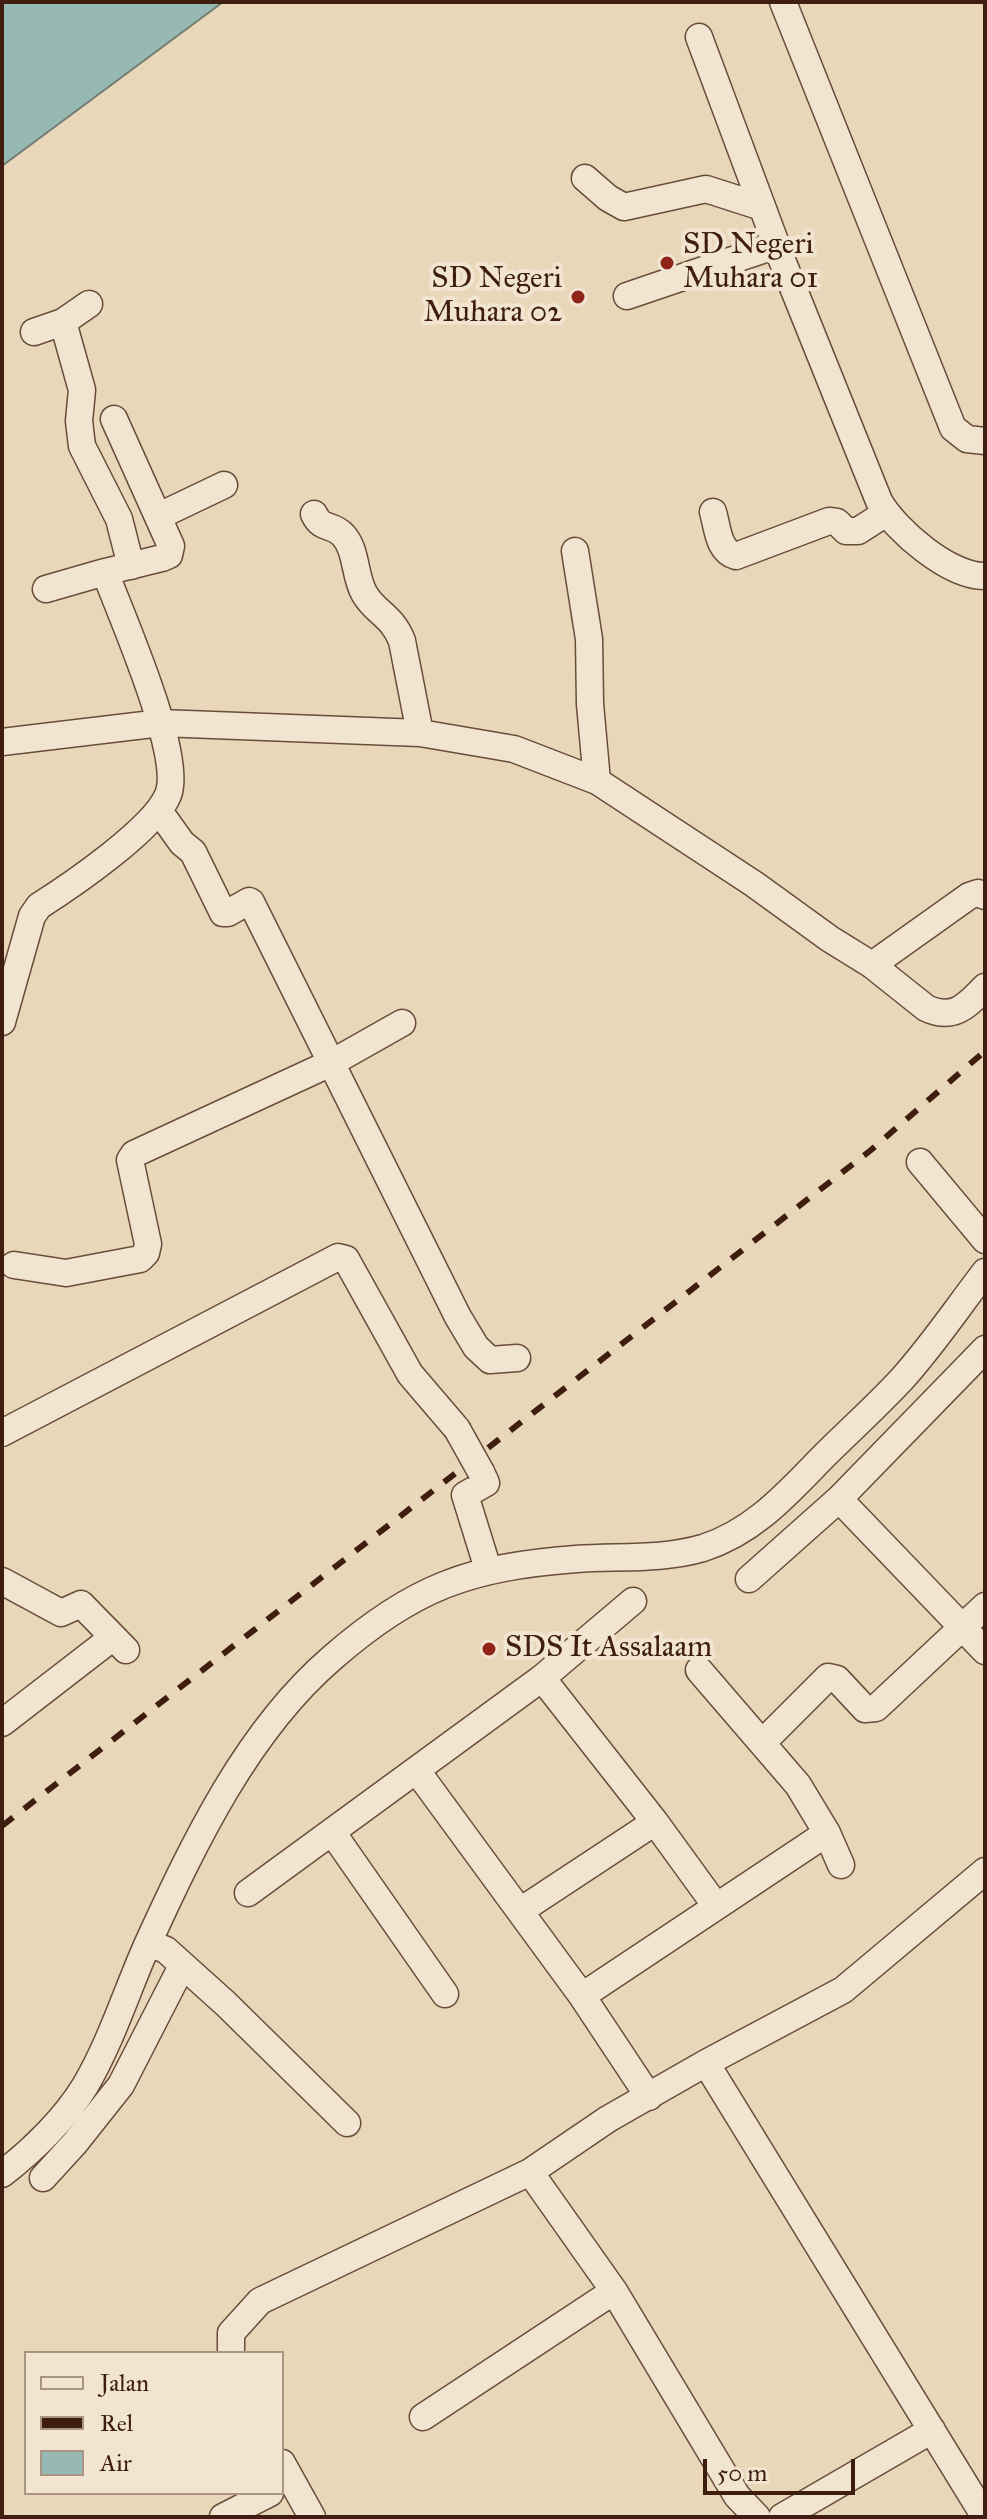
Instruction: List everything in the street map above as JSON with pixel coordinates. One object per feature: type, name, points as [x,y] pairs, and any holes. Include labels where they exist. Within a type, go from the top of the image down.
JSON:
[{"type":"street","points":[[783,2],[953,428],[967,439],[985,441]]},
{"type":"street","points":[[699,37],[762,207],[886,513],[936,557],[956,569],[985,576]]},
{"type":"street","points":[[585,178],[624,207],[706,189],[762,207]]},
{"type":"street","points":[[627,296],[777,245]]},
{"type":"street","points":[[34,332],[63,322],[89,304]]},
{"type":"street","points":[[63,322],[82,390],[79,421],[84,451],[119,519],[131,566]]},
{"type":"street","points":[[46,589],[162,558],[171,552],[159,516],[114,419]]},
{"type":"street","points":[[159,516],[224,485]]},
{"type":"street","points":[[713,512],[722,547],[726,553],[736,556],[819,523],[837,522],[846,531],[858,531],[886,513]]},
{"type":"street","points":[[314,514],[320,525],[337,530],[345,538],[365,595],[397,627],[420,733]]},
{"type":"street","points":[[575,551],[589,639],[590,704],[597,781]]},
{"type":"street","points":[[2,1022],[32,916],[39,906],[102,862],[159,811],[172,785],[161,723],[105,572]]},
{"type":"street","points":[[2,742],[161,723],[420,733],[514,749],[597,781],[872,965],[936,1013],[954,1014],[985,987]]},
{"type":"street","points":[[159,811],[182,843],[193,852],[223,913],[251,902],[458,1317],[476,1347],[490,1360],[517,1358]]},
{"type":"street","points":[[872,965],[973,893],[985,896]]},
{"type":"street","points":[[14,1265],[66,1273],[140,1259],[146,1253],[148,1244],[130,1160],[134,1154],[333,1062],[402,1023]]},
{"type":"street","points":[[920,1162],[985,1240]]},
{"type":"street","points":[[2,1433],[338,1257],[346,1259],[410,1374],[457,1429],[481,1472],[486,1483],[465,1495],[488,1569]]},
{"type":"street","points":[[23,2171],[84,2088],[149,1943],[217,1805],[261,1739],[327,1661],[397,1607],[432,1588],[488,1569],[576,1559],[656,1557],[702,1548],[746,1529],[786,1495],[903,1377],[985,1272]]},
{"type":"street","points":[[749,1579],[839,1499],[985,1349]]},
{"type":"street","points":[[839,1499],[985,1651]]},
{"type":"street","points":[[2,1581],[61,1613],[81,1604],[119,1644],[2,1723]]},
{"type":"street","points":[[248,1893],[542,1678],[633,1601]]},
{"type":"street","points":[[762,1743],[828,1677],[837,1679],[861,1706],[868,1710],[876,1708],[985,1606]]},
{"type":"street","points":[[699,1670],[798,1785],[827,1833],[841,1865]]},
{"type":"street","points":[[542,1678],[655,1822],[716,1906]]},
{"type":"street","points":[[417,1771],[582,1996],[649,2097]]},
{"type":"street","points":[[520,1911],[655,1822]]},
{"type":"street","points":[[332,1832],[445,1994]]},
{"type":"street","points":[[582,1996],[827,1833]]},
{"type":"street","points":[[231,2351],[231,2333],[260,2301],[530,2172],[608,2119],[843,1990],[985,1871]]},
{"type":"street","points":[[149,1943],[166,1950],[263,2039],[347,2123]]},
{"type":"street","points":[[23,2171],[75,2143],[121,2085],[182,1966]]},
{"type":"street","points":[[706,2063],[985,2517]]},
{"type":"street","points":[[530,2172],[614,2291],[737,2496],[757,2517]]},
{"type":"street","points":[[423,2417],[614,2291]]},
{"type":"street","points":[[782,2517],[932,2430]]},
{"type":"street","points":[[284,2484],[312,2517]]},
{"type":"street","points":[[223,2517],[258,2495]]},
{"type":"water","points":[[2,2],[223,2],[2,166]]},
{"type":"railway","points":[[2,1826],[871,1150],[985,1051]]},
{"type":"place","name":"SD Negeri Muhara 01","points":[[667,263]]},
{"type":"place","name":"SD Negeri Muhara 02","points":[[578,297]]},
{"type":"place","name":"SDS It Assalaam","points":[[489,1649]]}]
